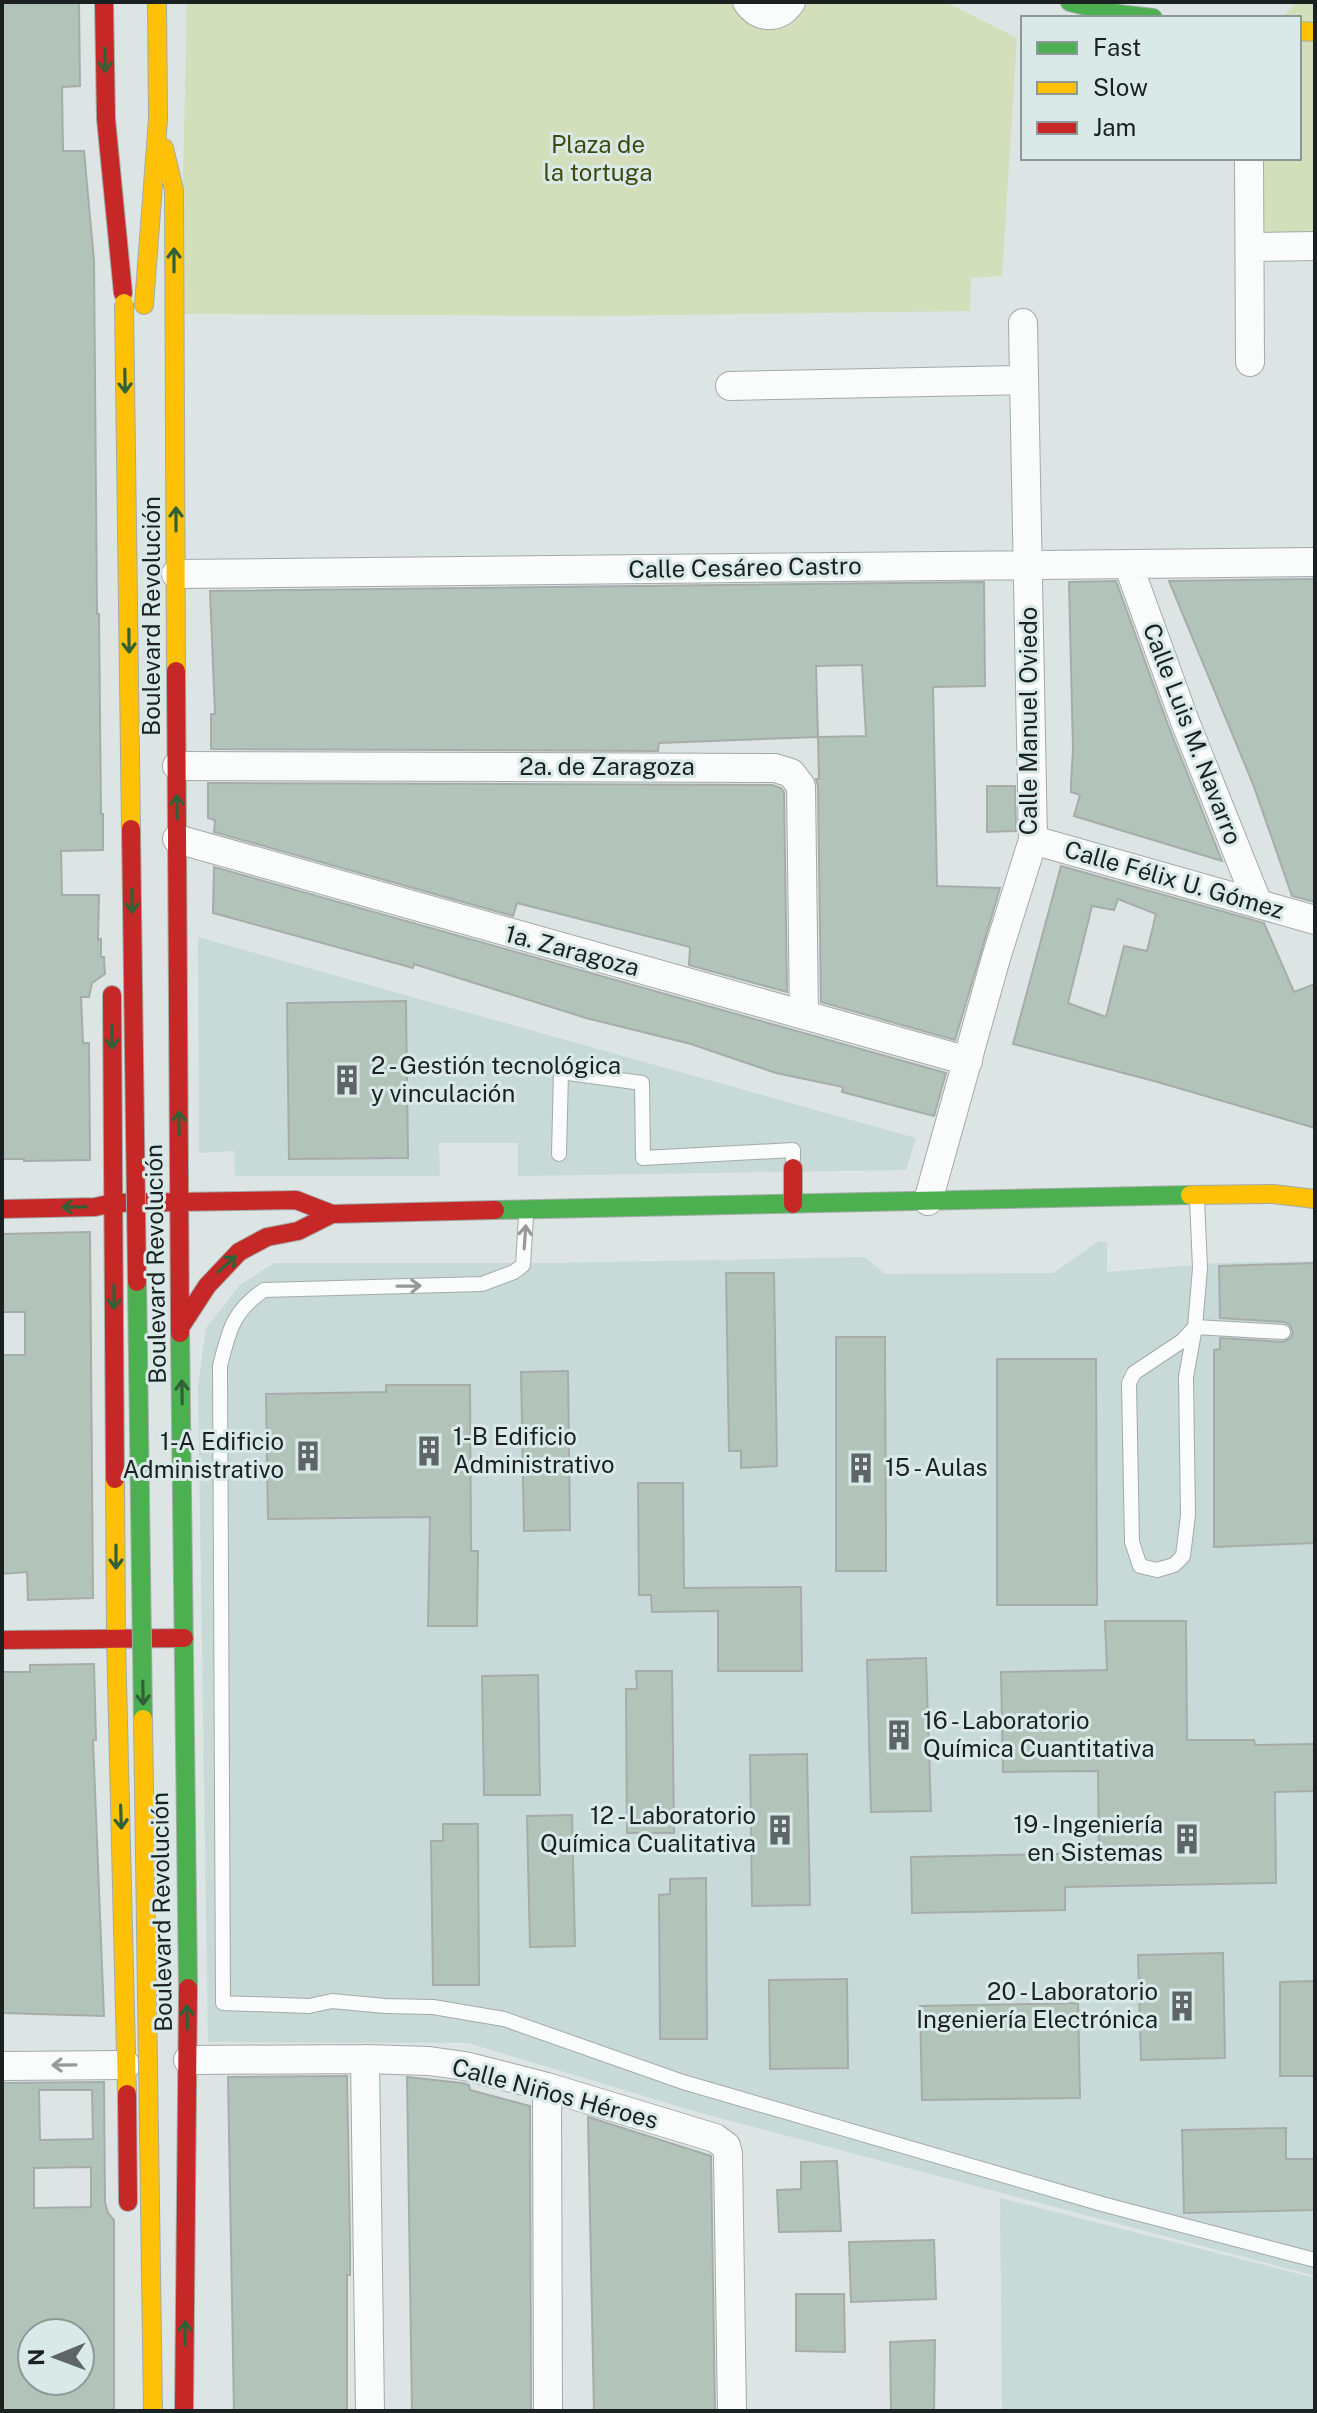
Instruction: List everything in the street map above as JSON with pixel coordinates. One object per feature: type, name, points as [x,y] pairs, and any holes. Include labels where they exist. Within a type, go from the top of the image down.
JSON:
[{"type":"main road","points":[[104,2],[109,530]]},
{"type":"main road","name":"Boulevard Revolución","points":[[144,312],[158,119],[157,2]]},
{"type":"main road","points":[[1070,2],[1121,8],[1147,16]]},
{"type":"main road","name":"Boulevard Revolución","points":[[106,119],[124,303],[153,2411]]},
{"type":"main road","name":"Boulevard Revolución","points":[[158,119],[174,190],[179,1201],[188,2060],[184,2411]]},
{"type":"main road","points":[[129,2222],[116,1639],[112,974],[116,982],[141,987],[154,986],[178,973]]},
{"type":"main road","points":[[793,1168],[793,1204]]},
{"type":"main road","name":"Boulevard Revolución","points":[[154,1179],[155,1227]]},
{"type":"main road","points":[[2,1209],[95,1207],[113,1203],[296,1200],[332,1214],[1196,1195],[1273,1194],[1315,1199]]},
{"type":"main road","points":[[181,1326],[204,1287],[225,1264],[251,1244],[269,1235],[297,1231],[332,1214]]},
{"type":"main road","name":"Boulevard Revolución","points":[[156,1355],[169,2411]]},
{"type":"main road","points":[[2,1640],[184,1638]]},
{"type":"street","points":[[747,2],[760,14],[768,16],[787,8],[791,2]]},
{"type":"street","points":[[1249,160],[1250,362]]},
{"type":"street","points":[[1251,247],[1315,246]]},
{"type":"street","name":"Calle Manuel Oviedo","points":[[928,1201],[1033,840],[1023,323]]},
{"type":"street","points":[[730,386],[1024,380]]},
{"type":"street","name":"Calle Cesáreo Castro","points":[[176,574],[1315,562]]},
{"type":"street","name":"Calle Luis M. Navarro","points":[[1128,564],[1184,719],[1258,904]]},
{"type":"street","name":"2a. de Zaragoza","points":[[177,766],[775,768],[791,773],[801,786],[804,1015]]},
{"type":"street","name":"1a. Zaragoza","points":[[177,839],[968,1061]]},
{"type":"street","name":"Calle Félix U. Gómez","points":[[1033,840],[1315,920]]},
{"type":"street","points":[[365,2059],[370,2411]]},
{"type":"street","name":"Calle Niños Héroes","points":[[188,2060],[365,2059],[429,2061],[465,2066],[547,2087],[715,2138],[726,2146],[728,2154],[732,2411]]},
{"type":"street","points":[[2,2066],[126,2065]]},
{"type":"street","points":[[547,2087],[548,2411]]},
{"type":"lane","points":[[559,1154],[561,1072],[642,1083],[643,1158],[793,1150],[793,1168]]},
{"type":"lane","points":[[1195,1327],[1182,1341],[1134,1373],[1129,1383],[1132,1542],[1140,1566],[1157,1570],[1174,1565],[1183,1556],[1188,1515],[1186,1377],[1195,1327],[1200,1268],[1196,1195]]},
{"type":"lane","points":[[527,1209],[523,1265],[514,1272],[482,1284],[264,1290],[244,1303],[229,1331],[220,1366],[223,2003],[309,2006],[332,2001],[455,2009],[504,2019],[683,2082],[1102,2204],[1315,2260]]},
{"type":"lane","points":[[1195,1327],[1283,1332]]},
{"type":"shaded area","points":[[198,937],[916,1138],[906,1170],[518,1176],[518,1143],[439,1143],[440,1176],[235,1176],[234,1151],[199,1153]]},
{"type":"shaded area","points":[[1099,1241],[1107,1243],[1107,1272],[1217,1263],[1314,1261],[1315,1255],[1315,2276],[697,2112],[468,2043],[208,2042],[198,1385],[206,1328],[240,1285],[274,1263],[550,1263],[865,1257],[885,1274],[1053,1273]]},
{"type":"shaded area","points":[[1000,2198],[1315,2278],[1315,2411],[1002,2411]]},
{"type":"green space","name":"Plaza de la tortuga","points":[[187,2],[946,2],[1017,38],[1002,276],[971,278],[970,311],[594,316],[180,314]]},
{"type":"green space","points":[[1297,2],[1315,2],[1315,235],[1264,235],[1263,160],[1301,160],[1301,16],[1283,16]]},
{"type":"building","points":[[2,2],[79,2],[80,86],[62,87],[63,151],[84,151],[94,261],[103,850],[61,851],[62,895],[99,895],[98,940],[101,939],[105,974],[92,983],[89,997],[81,997],[83,1043],[89,1043],[90,1160],[2,1159]]},
{"type":"building","points":[[1315,579],[1315,902],[1292,896],[1253,784],[1169,581]]},
{"type":"building","points":[[1116,581],[1222,861],[1074,816],[1080,795],[1071,792],[1073,749],[1069,582]]},
{"type":"building","points":[[984,582],[985,686],[933,687],[937,886],[1000,888],[955,1040],[821,1002],[816,779],[819,779],[818,737],[659,743],[658,751],[211,749],[211,714],[215,714],[210,591]],"holes":[[[862,665],[866,736],[818,737],[816,666]]]},
{"type":"building","points":[[208,783],[772,785],[781,788],[784,792],[787,992],[689,965],[690,947],[517,903],[513,916],[214,832],[215,820],[208,818]]},
{"type":"building","points":[[987,786],[1015,786],[1016,831],[987,832]]},
{"type":"building","points":[[1061,866],[1264,923],[1294,992],[1315,984],[1315,1128],[1154,1081],[1013,1044]],"holes":[[[1118,899],[1156,914],[1147,951],[1124,946],[1106,1017],[1068,1003],[1092,906],[1114,910]]]},
{"type":"building","points":[[214,867],[946,1073],[934,1116],[842,1092],[843,1087],[776,1073],[691,1044],[586,1018],[414,964],[413,968],[213,913]]},
{"type":"building","name":"2 - Gestión tecnológica y vinculación","points":[[406,1001],[408,1158],[289,1159],[287,1003]]},
{"type":"building","points":[[90,1232],[93,1598],[28,1600],[27,1572],[2,1574],[2,1355],[25,1355],[25,1312],[2,1312],[2,1234]]},
{"type":"building","points":[[1315,1263],[1315,1543],[1214,1547],[1214,1350],[1220,1349],[1220,1338],[1283,1342],[1291,1338],[1293,1332],[1284,1322],[1220,1318],[1219,1266]]},
{"type":"building","points":[[726,1273],[774,1273],[777,1466],[741,1468],[741,1451],[729,1451]]},
{"type":"building","name":"15 - Aulas","points":[[836,1337],[885,1337],[886,1571],[836,1571]]},
{"type":"building","points":[[997,1359],[1096,1359],[1097,1605],[997,1605]]},
{"type":"building","points":[[568,1371],[570,1530],[524,1531],[521,1372]]},
{"type":"building","points":[[386,1385],[470,1385],[471,1551],[478,1551],[477,1626],[428,1626],[430,1517],[268,1519],[266,1394],[386,1392]]},
{"type":"building","points":[[638,1483],[683,1483],[684,1588],[801,1587],[802,1671],[718,1671],[718,1611],[652,1612],[651,1595],[639,1595]]},
{"type":"building","points":[[1105,1621],[1186,1621],[1187,1740],[1254,1740],[1255,1745],[1315,1744],[1315,1791],[1275,1792],[1276,1883],[1065,1887],[1065,1910],[912,1913],[911,1857],[1099,1853],[1098,1771],[1003,1772],[1001,1672],[1107,1670]]},
{"type":"building","name":"16 - Laboratorio Química Cuantitativa","points":[[926,1658],[931,1811],[871,1812],[867,1660]]},
{"type":"building","points":[[94,1664],[96,1740],[93,1740],[104,2016],[2,2013],[2,1672],[30,1672],[30,1665]]},
{"type":"building","points":[[636,1671],[672,1671],[674,1833],[627,1833],[626,1689],[637,1689]]},
{"type":"building","points":[[538,1675],[540,1795],[484,1795],[482,1676]]},
{"type":"building","name":"12 - Laboratorio Química Cualitativa","points":[[807,1754],[810,1905],[752,1906],[750,1755]]},
{"type":"building","points":[[572,1815],[575,1946],[530,1947],[527,1816]]},
{"type":"building","points":[[443,1824],[478,1824],[479,1985],[433,1985],[431,1841],[443,1841]]},
{"type":"building","points":[[706,1878],[707,2039],[660,2039],[659,1895],[670,1894],[670,1879]]},
{"type":"building","name":"20 - Laboratorio Ingeniería Electrónica","points":[[1223,1953],[1225,2058],[1141,2060],[1138,1955]]},
{"type":"building","points":[[847,1979],[848,2068],[770,2069],[769,1980]]},
{"type":"building","points":[[1315,1981],[1315,2076],[1280,2076],[1280,1982]]},
{"type":"building","points":[[1078,2003],[1080,2098],[922,2100],[920,2006]]},
{"type":"building","points":[[347,2076],[350,2275],[347,2275],[347,2411],[234,2411],[228,2077]]},
{"type":"building","points":[[407,2077],[462,2083],[469,2085],[470,2090],[530,2106],[531,2411],[412,2411]]},
{"type":"building","points":[[104,2082],[105,2202],[114,2220],[114,2411],[2,2411],[2,2083]],"holes":[[[39,2090],[92,2090],[93,2139],[40,2140]],[[91,2167],[91,2207],[34,2208],[34,2168]]]},
{"type":"building","points":[[588,2117],[711,2156],[715,2411],[594,2411]]},
{"type":"building","points":[[1286,2128],[1286,2159],[1315,2159],[1315,2210],[1184,2213],[1182,2130]]},
{"type":"building","points":[[837,2161],[841,2231],[779,2232],[777,2190],[801,2189],[801,2162]]},
{"type":"building","points":[[934,2240],[936,2299],[851,2302],[849,2242]]},
{"type":"building","points":[[796,2294],[844,2294],[845,2352],[796,2351]]},
{"type":"building","points":[[935,2340],[934,2411],[891,2411],[890,2342]]},
{"type":"traffic: fast","points":[[1070,2],[1136,16]]},
{"type":"traffic: fast","points":[[495,1210],[1190,1195]]},
{"type":"traffic: fast","points":[[137,1282],[143,1719]]},
{"type":"traffic: fast","points":[[180,1333],[188,1988]]},
{"type":"traffic: slow","points":[[144,305],[158,119],[157,2]]},
{"type":"traffic: slow","points":[[1301,31],[1315,32]]},
{"type":"traffic: slow","points":[[164,148],[174,190],[176,671]]},
{"type":"traffic: slow","points":[[124,303],[131,829]]},
{"type":"traffic: slow","points":[[1190,1195],[1273,1194],[1315,1199]]},
{"type":"traffic: slow","points":[[115,1479],[127,2094]]},
{"type":"traffic: slow","points":[[143,1719],[153,2411]]},
{"type":"traffic: jam","points":[[104,2],[106,119],[123,293]]},
{"type":"traffic: jam","points":[[176,671],[180,1333]]},
{"type":"traffic: jam","points":[[131,829],[137,1282]]},
{"type":"traffic: jam","points":[[112,995],[115,1479]]},
{"type":"traffic: jam","points":[[793,1168],[793,1204]]},
{"type":"traffic: jam","points":[[2,1209],[95,1207],[113,1203],[296,1200],[332,1214],[495,1210]]},
{"type":"traffic: jam","points":[[181,1326],[207,1286],[239,1252],[267,1237],[298,1231],[332,1214]]},
{"type":"traffic: jam","points":[[2,1640],[184,1638]]},
{"type":"traffic: jam","points":[[184,2411],[188,1988]]},
{"type":"traffic: jam","points":[[127,2094],[128,2202]]},
{"type":"place","name":"2 - Gestión tecnológica y vinculación","points":[[347,1080]]},
{"type":"place","name":"1-B Edificio Administrativo","points":[[429,1451]]},
{"type":"place","name":"1-A Edificio Administrativo","points":[[308,1456]]},
{"type":"place","name":"15 - Aulas","points":[[861,1468]]},
{"type":"place","name":"16 - Laboratorio Química Cuantitativa","points":[[899,1735]]},
{"type":"place","name":"12 - Laboratorio Química Cualitativa","points":[[780,1830]]},
{"type":"place","name":"19 - Ingeniería en Sistemas","points":[[1187,1839]]},
{"type":"place","name":"20 - Laboratorio Ingeniería Electrónica","points":[[1182,2006]]}]
